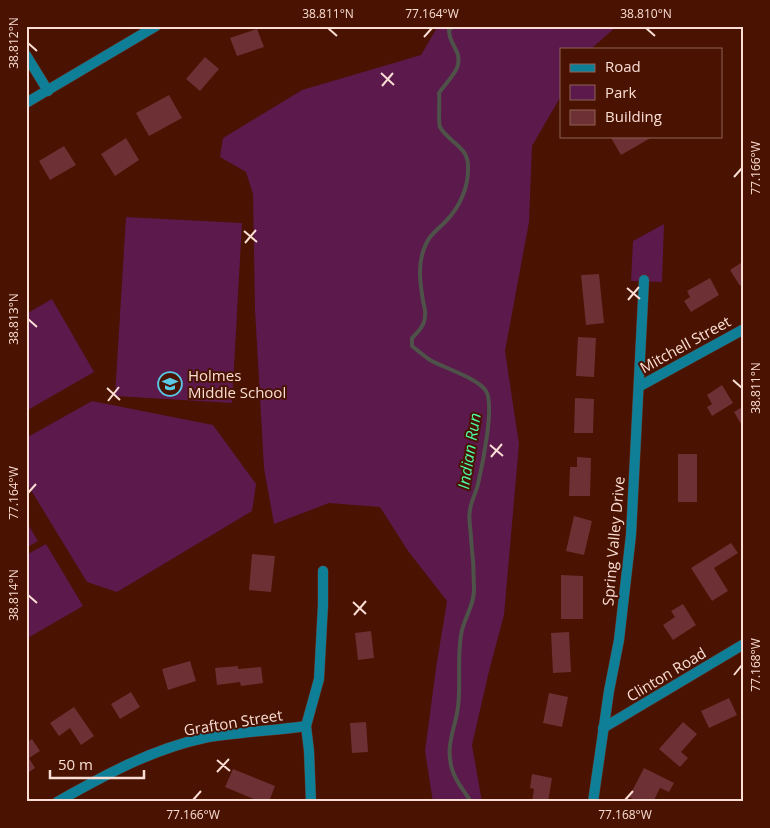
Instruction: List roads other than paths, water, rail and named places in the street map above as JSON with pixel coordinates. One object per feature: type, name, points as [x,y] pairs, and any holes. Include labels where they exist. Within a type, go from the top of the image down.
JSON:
[{"type":"street","points":[[26,104],[156,26]]},
{"type":"street","points":[[26,54],[48,91]]},
{"type":"street","name":"Spring Valley Drive","points":[[593,802],[603,728],[619,640],[631,535],[644,280]]},
{"type":"street","name":"Mitchell Street","points":[[640,386],[744,329]]},
{"type":"street","points":[[310,802],[309,751],[306,726],[319,679],[323,606],[322,571]]},
{"type":"street","name":"Clinton Road","points":[[603,728],[744,644]]},
{"type":"street","name":"Grafton Street","points":[[57,802],[110,773],[180,745],[226,735],[306,726]]},
{"type":"waterway","name":"Indian Run","points":[[453,26],[449,30],[459,61],[455,72],[439,93],[439,125],[443,132],[465,154],[468,174],[463,196],[451,215],[430,237],[423,251],[420,272],[425,319],[421,328],[412,338],[412,346],[430,360],[482,386],[488,398],[489,409],[485,451],[469,514],[474,594],[461,635],[458,707],[450,745],[450,760],[453,773],[471,802]]},
{"type":"place","name":"Holmes Middle School","points":[[170,384]]}]
